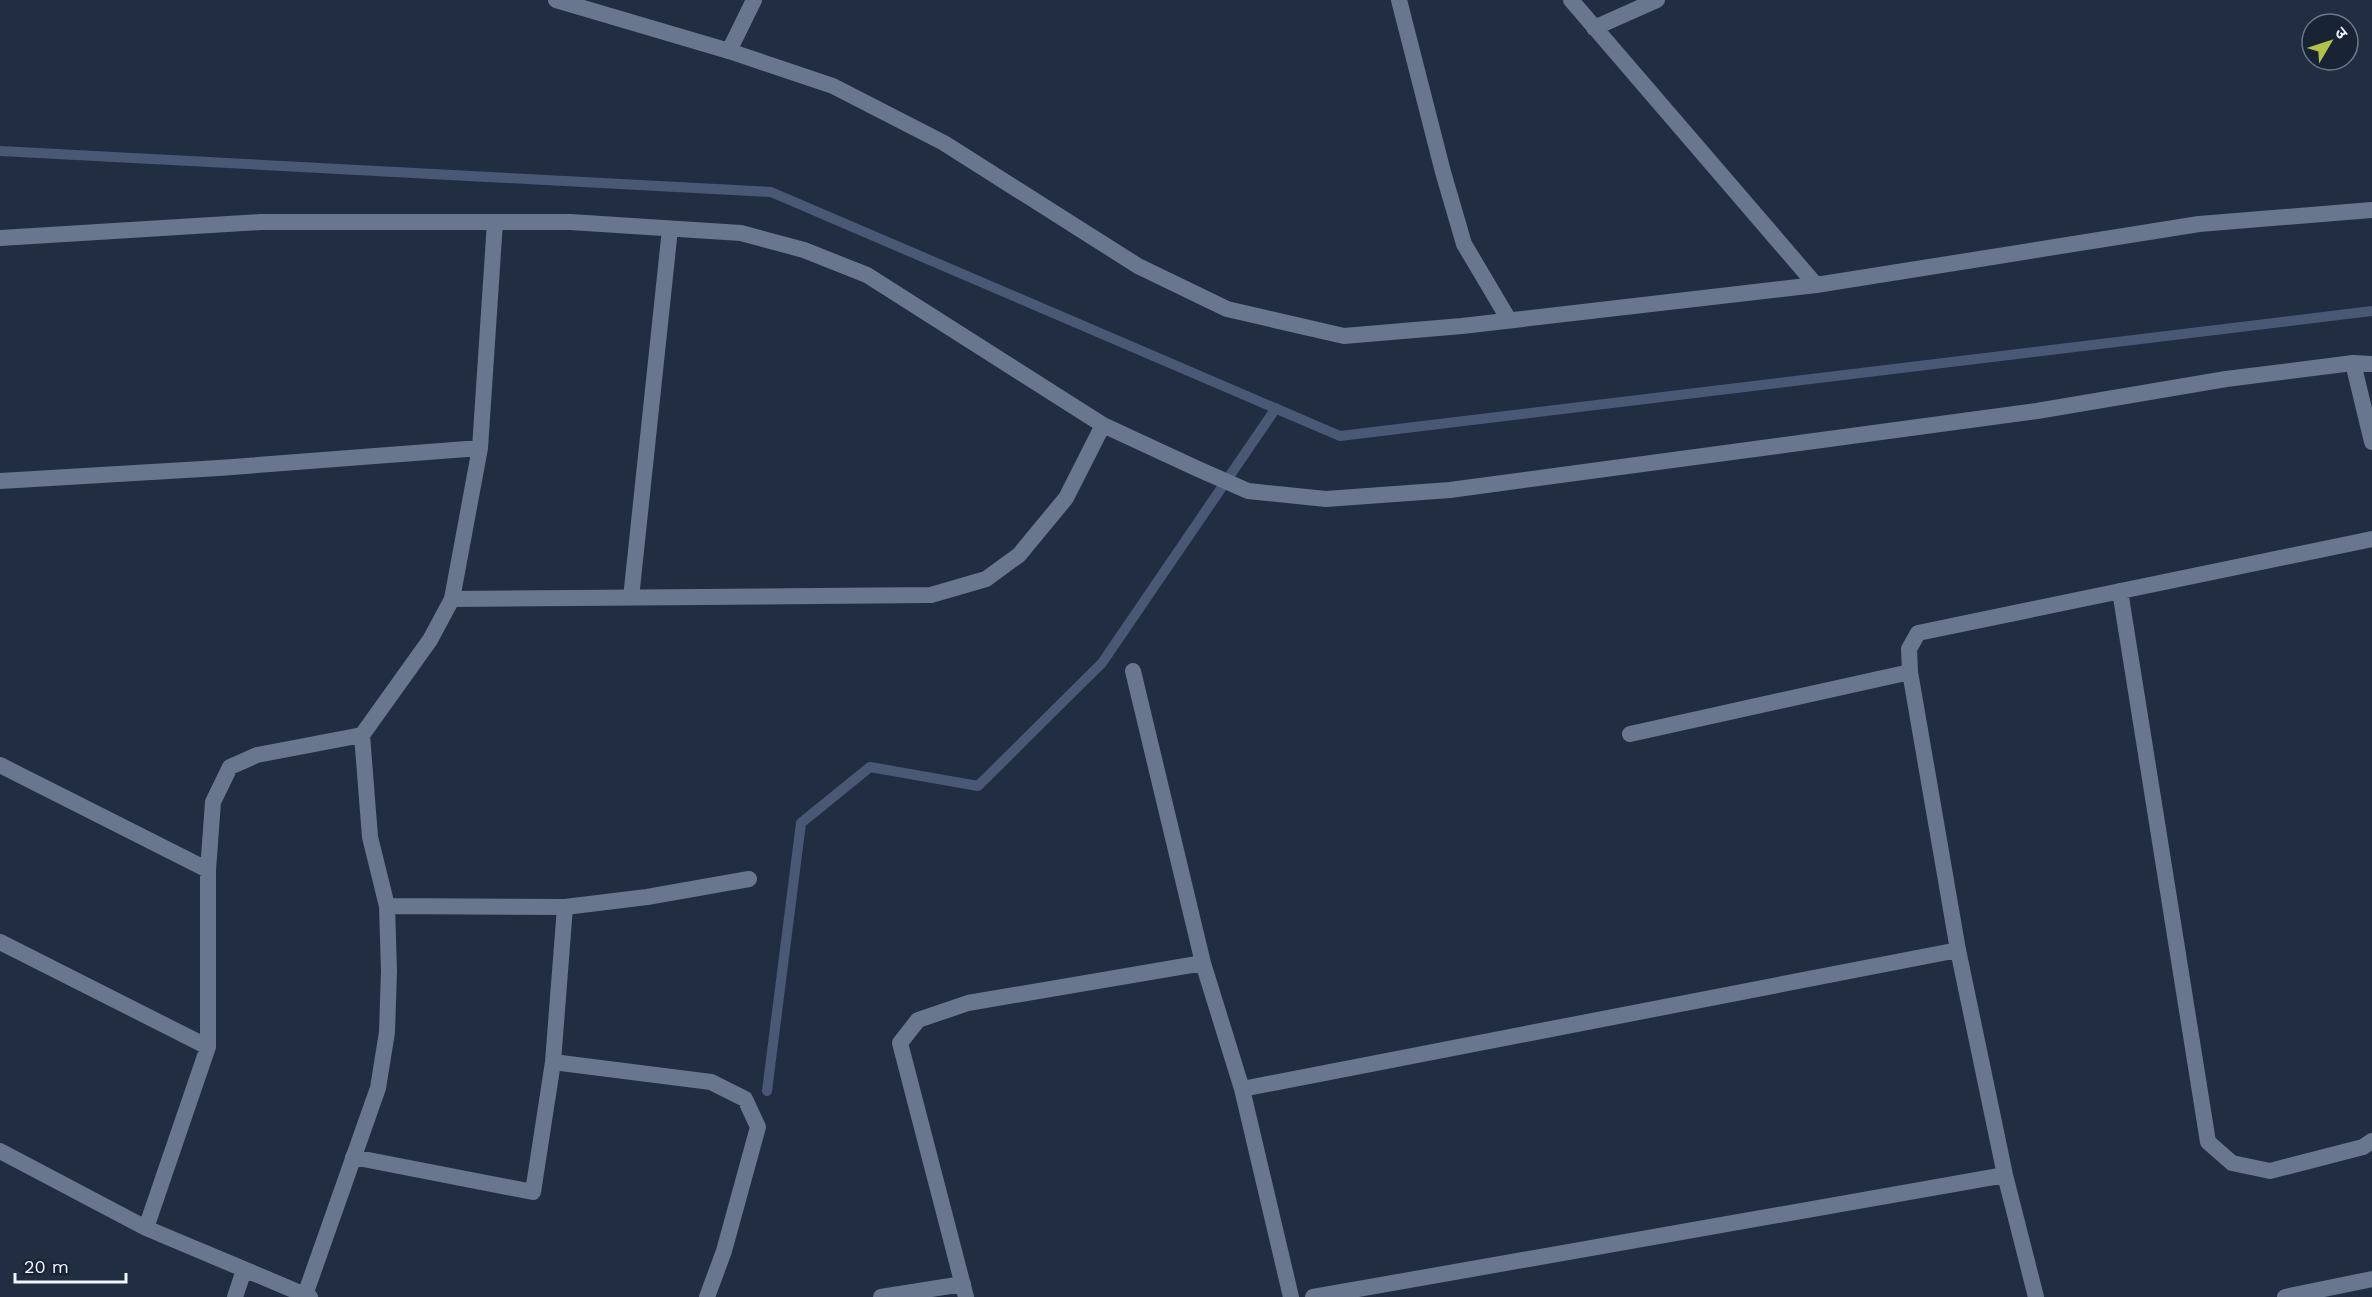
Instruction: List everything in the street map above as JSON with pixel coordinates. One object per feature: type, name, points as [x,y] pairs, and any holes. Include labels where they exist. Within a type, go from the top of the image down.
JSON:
[{"type":"street","points":[[556,0],[729,51],[843,91],[944,143],[1138,266],[1227,309],[1344,336],[1509,320],[1816,285],[2199,224],[2372,210]]},
{"type":"street","points":[[729,51],[754,0]]},
{"type":"street","points":[[1399,0],[1464,244],[1509,320]]},
{"type":"street","points":[[1571,0],[1816,285]]},
{"type":"street","points":[[1594,28],[1657,0]]},
{"type":"street","points":[[0,238],[261,222],[570,222],[741,234],[804,250],[867,275],[1103,425],[1198,470],[1248,491],[1326,499],[1450,490],[2037,411],[2226,379],[2353,363],[2372,364]]},
{"type":"street","points":[[0,1151],[146,1228],[308,1296],[378,1088],[387,1032],[389,971],[387,906],[370,837],[362,735],[430,640],[452,599],[480,448],[495,222]]},
{"type":"street","points":[[630,598],[670,229]]},
{"type":"street","points":[[2353,363],[2372,442]]},
{"type":"street","points":[[452,599],[931,596],[986,579],[1019,555],[1066,498],[1103,425]]},
{"type":"street","points":[[0,481],[219,468],[480,448]]},
{"type":"street","points":[[2036,1297],[2005,1175],[1958,950],[1910,672],[1909,649],[1918,633],[2372,539]]},
{"type":"street","points":[[2120,591],[2208,1142],[2232,1163],[2271,1171],[2363,1147],[2372,1141]]},
{"type":"street","points":[[1133,671],[1203,963],[1242,1089],[1290,1297]]},
{"type":"street","points":[[1630,734],[1910,672]]},
{"type":"street","points":[[146,1228],[208,1047],[208,870],[213,801],[230,767],[257,755],[362,735]]},
{"type":"street","points":[[0,765],[208,870]]},
{"type":"street","points":[[387,906],[565,907],[647,897],[749,879]]},
{"type":"street","points":[[353,1157],[533,1192],[552,1062],[565,907]]},
{"type":"street","points":[[0,942],[208,1047]]},
{"type":"street","points":[[1242,1089],[1958,950]]},
{"type":"street","points":[[880,1297],[964,1291],[900,1043],[918,1020],[968,1003],[1203,963]]},
{"type":"street","points":[[552,1062],[711,1082],[745,1099],[758,1127],[724,1251],[707,1297]]},
{"type":"street","points":[[1312,1297],[2005,1175]]},
{"type":"street","points":[[235,1297],[244,1270]]},
{"type":"street","points":[[2285,1297],[2372,1279]]},
{"type":"waterway","points":[[0,151],[771,192],[1340,436],[2372,311]]},
{"type":"waterway","points":[[767,1091],[801,823],[870,767],[978,786],[1102,663],[1276,408]]}]
